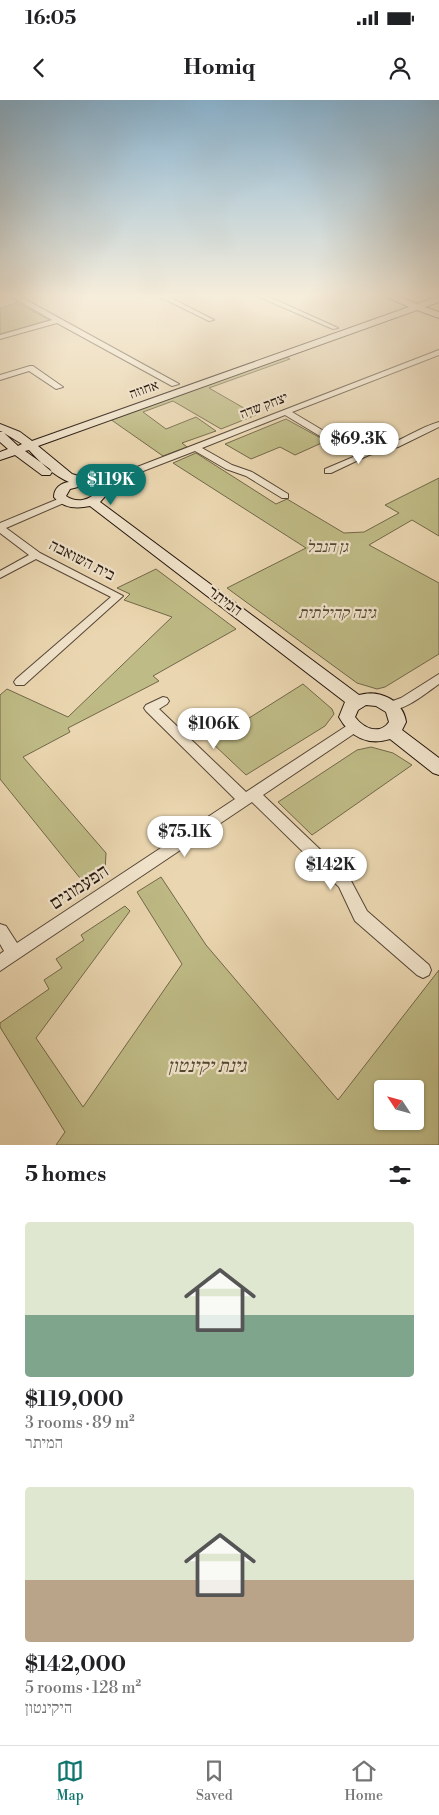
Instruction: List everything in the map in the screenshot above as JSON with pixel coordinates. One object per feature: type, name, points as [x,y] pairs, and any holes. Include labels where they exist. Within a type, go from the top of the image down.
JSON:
[{"type":"main road","name":"אחוזה","points":[[26,442],[175,384],[287,345]]},
{"type":"main road","name":"אחוזה","points":[[0,456],[6,443],[26,442],[309,345]]},
{"type":"main road","points":[[0,427],[26,442],[68,477],[82,482]]},
{"type":"main road","points":[[6,443],[66,486]]},
{"type":"main road","points":[[82,482],[89,482],[100,487],[102,494],[92,502],[76,505],[63,500],[60,493],[66,486],[82,482]]},
{"type":"main road","name":"המיתר","points":[[92,502],[356,702]]},
{"type":"main road","points":[[363,700],[378,700],[391,706],[395,711],[398,722],[392,731],[377,736],[368,735],[353,728],[347,716],[348,711],[356,702],[363,700]]},
{"type":"main road","points":[[392,731],[439,768]]},
{"type":"street","points":[[100,345],[175,384]]},
{"type":"street","name":"יצחק שדה","points":[[100,487],[122,476],[195,447],[438,353]]},
{"type":"street","points":[[0,378],[30,368],[59,387]]},
{"type":"street","points":[[285,412],[351,451],[368,454]]},
{"type":"street","points":[[328,471],[439,424]]},
{"type":"street","points":[[195,447],[229,467],[249,474],[285,496]]},
{"type":"street","points":[[0,528],[63,500]]},
{"type":"street","name":"בית השואבה","points":[[0,528],[36,555],[118,596],[20,682]]},
{"type":"street","points":[[0,575],[36,555]]},
{"type":"street","points":[[391,706],[405,701],[439,678]]},
{"type":"street","points":[[163,701],[150,708],[344,882],[350,892],[354,906],[361,916],[423,970]]},
{"type":"street","name":"הפעמונים","points":[[0,963],[353,728]]},
{"type":"street","points":[[0,932],[15,953]]},
{"type":"green space","points":[[286,357],[290,359],[209,388],[256,415],[221,429],[173,401],[143,412],[166,429],[196,417],[216,431],[182,443],[187,447],[163,456],[110,419]]},
{"type":"green space","points":[[286,419],[326,441],[295,455],[280,447],[251,459],[225,444]]},
{"type":"green space","points":[[196,453],[276,504],[287,499],[344,533],[364,532],[399,513],[385,505],[439,478],[439,536],[412,520],[369,545],[439,583],[439,654],[385,687],[377,689],[357,683],[227,588],[306,548],[173,463]]},
{"type":"green space","points":[[156,569],[236,629],[153,676],[159,681],[68,728],[70,732],[23,757],[106,853],[105,871],[84,883],[0,779],[0,695],[7,689],[68,717],[172,617],[124,600],[130,594],[117,588]]},
{"type":"green space","points":[[303,684],[332,709],[334,714],[325,726],[246,775],[211,742]]},
{"type":"green space","points":[[371,747],[393,753],[412,765],[312,835],[278,802],[357,750]]},
{"type":"green space","name":"גינת יקינטון","points":[[161,877],[206,945],[338,1100],[439,970],[439,1145],[56,1145],[65,1132],[0,1027],[0,1023],[49,989],[44,980],[62,968],[56,959],[84,940],[81,935],[125,906],[130,911],[36,1038],[83,1107],[182,964],[137,892]]},
{"type":"park label","name":"גן הנבל","points":[[327,547]]},
{"type":"park label","name":"גינה קהילתית","points":[[337,613]]}]
